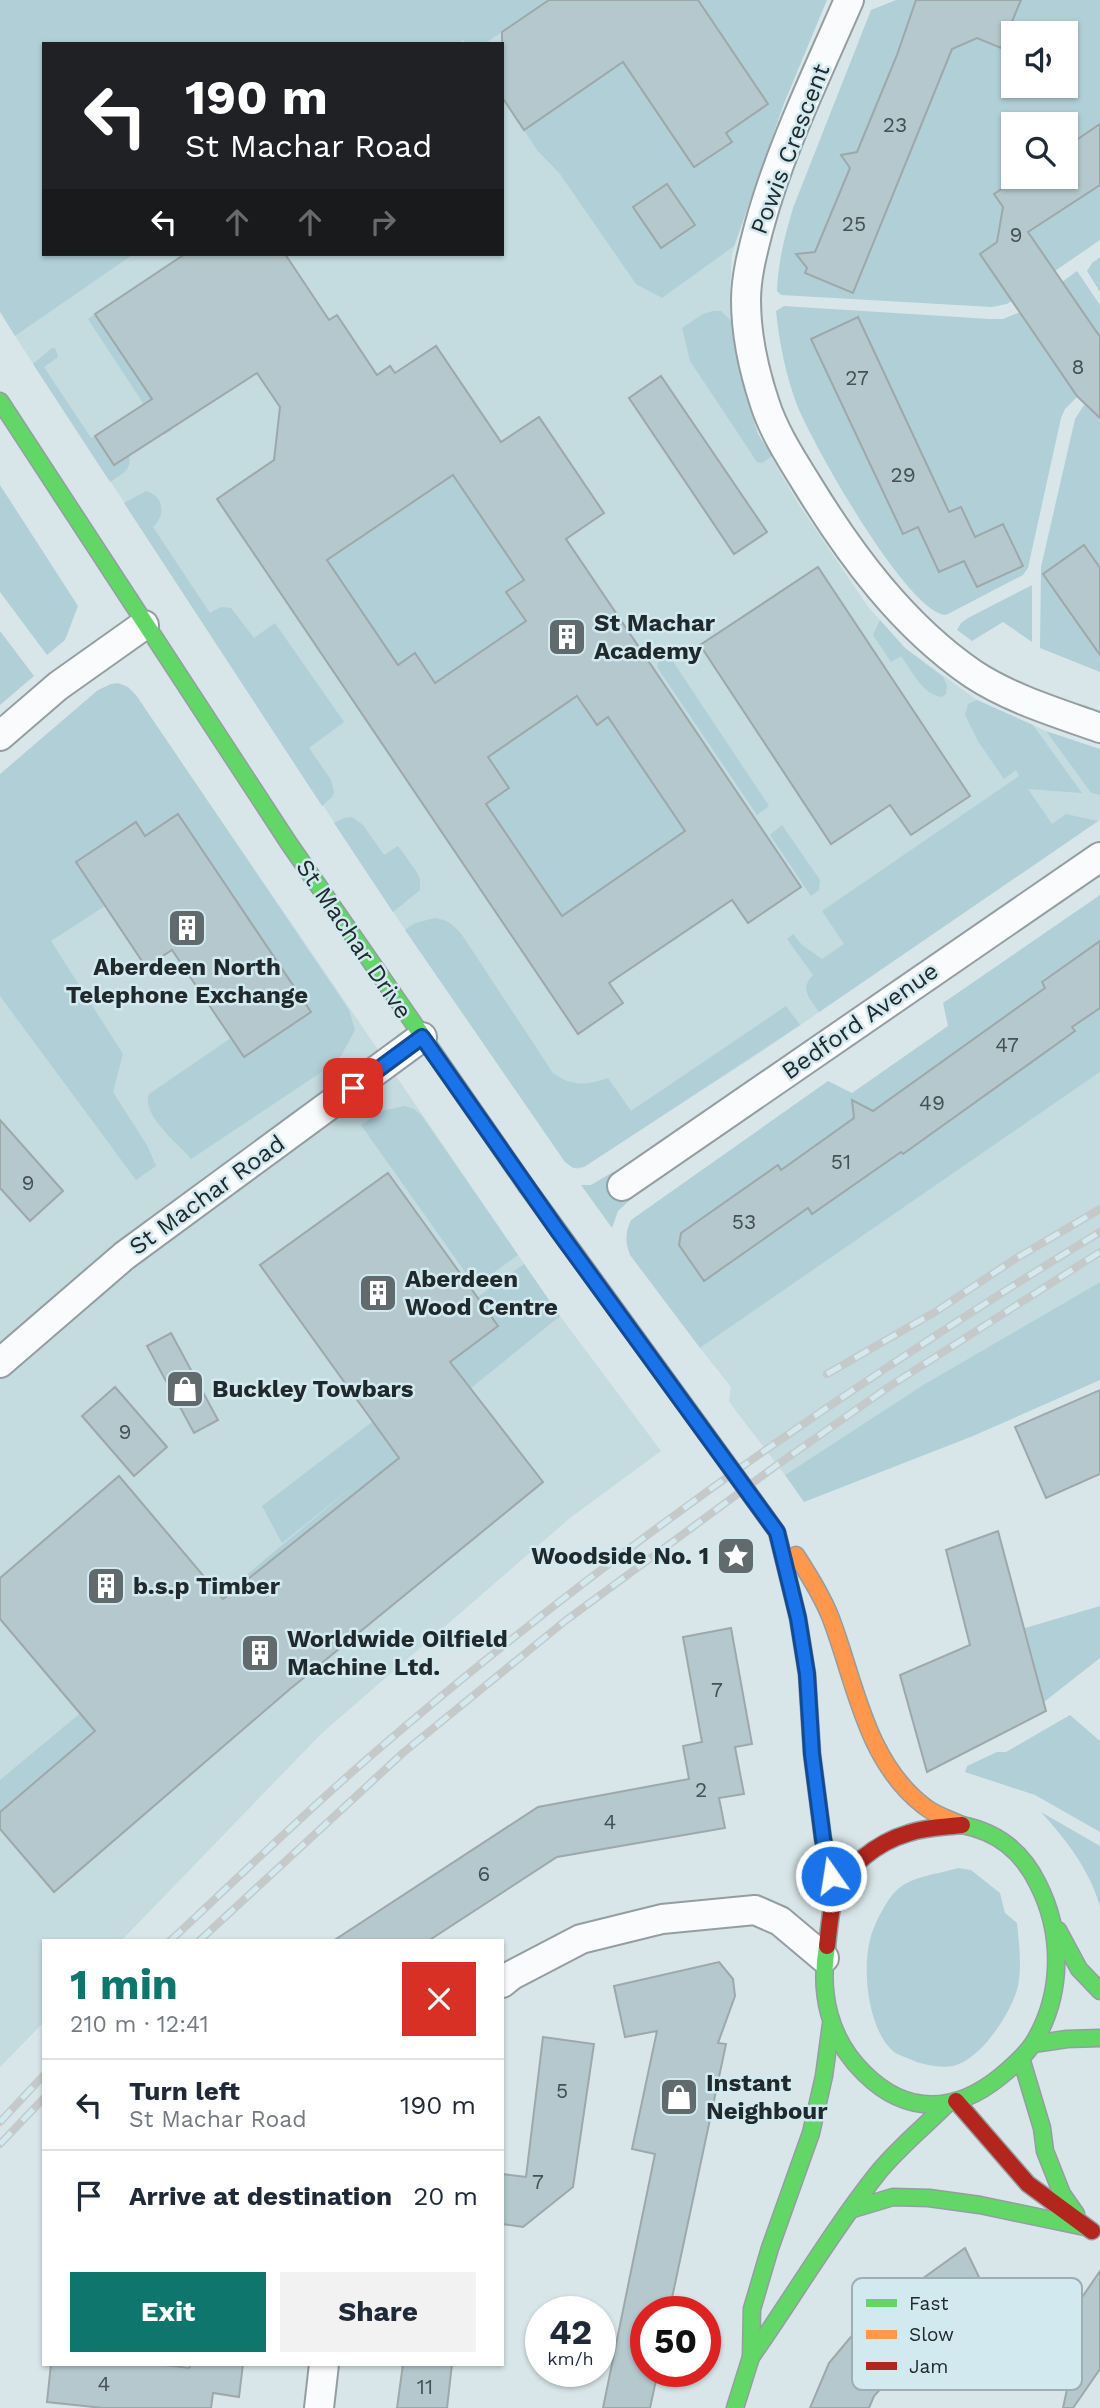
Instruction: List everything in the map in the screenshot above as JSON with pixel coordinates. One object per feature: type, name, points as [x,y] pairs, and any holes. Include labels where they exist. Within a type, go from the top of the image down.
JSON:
[{"type":"main road","name":"St Machar Drive","points":[[0,401],[261,803],[422,1037],[558,1231],[777,1532],[809,1571],[838,1640],[863,1719],[882,1758],[921,1804],[962,1825],[977,1827],[1001,1838],[1021,1854],[1046,1897],[1054,1922]]},
{"type":"main road","name":"St Machar Drive","points":[[777,1532],[798,1618],[823,1839],[836,1895]]},
{"type":"main road","points":[[962,1825],[908,1833],[876,1848],[852,1870],[836,1895],[824,1958],[825,1993],[831,2024],[846,2055],[864,2076],[890,2094],[919,2103],[951,2103],[981,2092],[1007,2072],[1033,2044],[1047,2011],[1056,1982],[1058,1953],[1054,1922]]},
{"type":"main road","points":[[1054,1922],[1079,1969],[1100,1991]]},
{"type":"main road","points":[[735,2408],[751,2357],[752,2309],[770,2248],[811,2133],[824,2076],[831,2024]]},
{"type":"main road","points":[[1033,2044],[1100,2038]]},
{"type":"main road","points":[[1021,2057],[1053,2174],[1062,2194],[1093,2231]]},
{"type":"main road","points":[[751,2357],[816,2257],[879,2172],[951,2103]]},
{"type":"main road","points":[[951,2103],[1028,2184],[1093,2231]]},
{"type":"main road","points":[[853,2209],[893,2197],[929,2198],[980,2205],[1093,2231]]},
{"type":"street","name":"Powis Crescent","points":[[849,0],[783,155],[767,199],[753,251],[746,299],[751,348],[765,405],[785,449],[861,563],[901,612],[936,647],[976,676],[1017,697],[1100,728]]},
{"type":"street","points":[[0,736],[58,686],[144,625]]},
{"type":"street","name":"Bedford Avenue","points":[[622,1186],[1100,857]]},
{"type":"street","name":"St Machar Road","points":[[0,1363],[124,1256],[422,1037]]},
{"type":"street","points":[[504,1981],[581,1939],[662,1919],[755,1910],[780,1921],[824,1958]]},
{"type":"street","points":[[319,2408],[324,2366]]},
{"type":"shaded area","points":[[0,0],[549,0],[487,42],[42,42],[42,256],[131,256],[15,336],[0,312]]},
{"type":"shaded area","name":"St Machar Academy","points":[[518,0],[713,0],[783,106],[732,254],[732,323],[745,393],[758,434],[798,503],[869,608],[905,648],[977,700],[1046,731],[1091,793],[1100,795],[1100,820],[761,1052],[578,1169],[565,1162],[393,912],[15,336],[131,256],[504,256],[504,42],[460,42]]},
{"type":"shaded area","points":[[698,0],[827,0],[783,106],[734,246],[662,298],[636,284],[560,174],[537,150],[524,130],[623,63],[694,167],[732,142],[726,133],[768,104]],"holes":[[[667,184],[695,225],[661,248],[633,207]]]},
{"type":"shaded area","points":[[896,0],[1100,0],[1100,240],[1007,304],[992,307],[781,295],[777,291],[779,270],[793,208],[871,10]]},
{"type":"shaded area","points":[[1100,257],[1100,292],[1087,271]]},
{"type":"shaded area","points":[[1077,271],[1100,305],[1100,337],[1062,282]]},
{"type":"shaded area","points":[[784,306],[990,319],[1003,319],[1020,312],[1078,396],[1065,409],[1061,418],[1028,568],[1023,575],[946,615],[929,607],[908,587],[862,524],[840,488],[797,405],[786,371],[777,323],[776,311]]},
{"type":"shaded area","points":[[721,311],[732,322],[745,393],[758,434],[772,456],[762,463],[757,462],[690,361],[682,328],[703,314]]},
{"type":"shaded area","points":[[95,314],[172,430],[164,435],[88,319]]},
{"type":"shaded area","points":[[55,348],[58,357],[44,367],[91,438],[95,436],[114,465],[129,455],[127,468],[110,482],[33,364]]},
{"type":"shaded area","points":[[1100,394],[1100,672],[1040,648],[1041,567],[1075,419],[1084,405]]},
{"type":"shaded area","points":[[453,475],[524,580],[506,592],[526,621],[435,683],[415,654],[398,665],[327,560]]},
{"type":"shaded area","points":[[0,485],[78,606],[65,640],[47,655],[0,592]]},
{"type":"shaded area","points":[[146,491],[157,497],[161,506],[160,517],[153,527],[210,613],[221,607],[231,608],[254,638],[275,623],[344,722],[309,748],[331,780],[334,792],[322,806],[124,503]]},
{"type":"shaded area","points":[[1032,585],[1032,642],[1003,622],[972,641],[957,630],[968,618]]},
{"type":"shaded area","points":[[880,620],[905,648],[943,677],[947,685],[946,694],[942,697],[929,691],[918,681],[901,656],[891,662],[873,635]]},
{"type":"shaded area","points":[[0,631],[34,676],[0,705]]},
{"type":"shaded area","points":[[665,657],[672,660],[769,806],[757,815],[657,667],[658,662]]},
{"type":"shaded area","points":[[118,683],[128,687],[136,695],[349,1010],[355,1030],[341,1056],[329,1067],[191,1159],[162,1129],[150,1111],[149,1094],[231,1038],[244,1056],[178,814],[145,836],[135,823],[76,862],[105,906],[51,941],[123,1054],[113,1092],[148,1147],[156,1166],[136,1180],[0,996],[0,774],[98,690]]},
{"type":"shaded area","points":[[577,696],[597,725],[608,717],[685,831],[562,916],[486,804],[509,788],[488,757]]},
{"type":"shaded area","points":[[977,700],[1033,725],[1082,793],[1028,789],[1052,824],[1066,814],[1098,821],[819,1012],[806,989],[813,975],[787,939],[793,934],[802,945],[822,959],[844,944],[822,911],[1019,776],[1016,770],[1004,779],[978,741],[965,715],[968,704]]},
{"type":"shaded area","points":[[158,728],[560,1316],[661,1451],[570,1518],[321,1734],[123,1939],[42,1939],[42,2024],[0,2067],[0,858]]},
{"type":"shaded area","points":[[1046,731],[1100,749],[1100,795],[1091,793]]},
{"type":"shaded area","points":[[352,817],[363,825],[384,855],[398,846],[420,879],[420,890],[393,912],[334,823]]},
{"type":"shaded area","points":[[782,825],[820,880],[819,890],[811,896],[770,835]]},
{"type":"shaded area","points":[[1100,895],[1100,1072],[700,1348],[630,1255],[626,1238],[631,1220],[828,1081],[852,1093],[948,1026],[943,1003]]},
{"type":"shaded area","points":[[435,918],[450,923],[462,935],[553,1073],[573,1083],[608,1078],[631,1111],[786,1006],[800,1025],[584,1167],[573,1168],[565,1162],[405,930],[415,923]]},
{"type":"shaded area","points":[[1100,1072],[1100,1282],[923,1385],[785,1475],[729,1401],[731,1387],[700,1348]]},
{"type":"shaded area","points":[[404,1106],[414,1109],[422,1116],[518,1255],[475,1286],[361,1125],[382,1111]]},
{"type":"shaded area","points":[[613,1172],[631,1199],[618,1211],[612,1228],[581,1185],[591,1185]]},
{"type":"shaded area","points":[[524,1264],[560,1316],[471,1388],[477,1396],[227,1617],[0,1812],[0,1780],[358,1482],[282,1543],[262,1506],[498,1326],[478,1297]]},
{"type":"shaded area","points":[[1100,1282],[1100,1380],[973,1436],[804,1502],[785,1475],[923,1385]]},
{"type":"shaded area","points":[[1100,1606],[1100,1658],[1044,1702],[1025,1628]]},
{"type":"shaded area","points":[[1070,1715],[1100,1741],[1100,1832],[1035,1795],[965,1772],[967,1766],[997,1752],[1006,1752]]},
{"type":"shaded area","points":[[1041,1812],[1100,1846],[1100,1906],[1090,1880],[1076,1856]]},
{"type":"shaded area","points":[[958,1868],[971,1870],[1000,1893],[1005,1913],[1017,1923],[1019,1978],[1009,2009],[984,2045],[964,2062],[953,2066],[937,2066],[899,2055],[885,2041],[878,2029],[869,1998],[868,1952],[877,1920],[898,1889],[919,1878]]},
{"type":"building","points":[[549,0],[698,0],[768,104],[726,133],[732,142],[694,167],[623,62],[524,130],[504,100],[502,32]]},
{"type":"building","points":[[916,0],[1021,0],[1012,21],[1001,21],[1001,48],[977,38],[952,49],[853,293],[805,273],[807,268],[796,254],[815,252],[850,168],[841,155],[857,152],[897,55]]},
{"type":"building","points":[[1100,124],[1100,185],[1028,232],[1100,337],[1100,418],[1077,396],[980,254],[997,242],[1003,207],[994,194],[1002,189],[1078,189],[1078,139]]},
{"type":"building","points":[[667,184],[695,225],[661,248],[633,207]]},
{"type":"building","name":"St Machar Academy","points":[[182,256],[286,256],[329,320],[337,315],[377,375],[390,366],[395,373],[436,346],[501,442],[539,417],[604,513],[566,539],[801,887],[748,923],[732,900],[609,983],[623,1003],[578,1034],[217,499],[274,460],[280,407],[257,373],[114,465],[95,436],[152,399],[95,314]],"holes":[[[453,475],[524,580],[506,592],[526,621],[435,683],[415,653],[398,665],[327,560]],[[577,696],[597,725],[608,717],[685,831],[562,916],[486,804],[509,788],[488,757]]]},
{"type":"building","points":[[858,317],[949,512],[961,507],[975,537],[1003,524],[1023,566],[977,587],[964,561],[939,572],[918,527],[903,534],[811,339]]},
{"type":"building","points":[[661,376],[767,532],[734,554],[629,398]]},
{"type":"building","points":[[1084,545],[1100,568],[1100,655],[1043,574]]},
{"type":"building","points":[[818,567],[970,796],[911,835],[890,805],[831,844],[700,645]]},
{"type":"building","name":"Aberdeen North Telephone Exchange","points":[[178,814],[311,1012],[244,1057],[172,950],[146,967],[76,862],[136,822],[145,836]]},
{"type":"building","points":[[1100,941],[1100,1008],[1072,1027],[1075,1031],[903,1154],[901,1152],[812,1214],[808,1208],[704,1281],[679,1245],[681,1233],[778,1165],[781,1170],[854,1118],[852,1100],[873,1111],[1045,988],[1042,982]]},
{"type":"building","points":[[0,1120],[63,1191],[30,1221],[0,1188]]},
{"type":"building","points":[[388,1173],[498,1326],[450,1362],[543,1482],[290,1689],[54,1892],[0,1829],[0,1812],[95,1731],[0,1619],[0,1578],[119,1476],[223,1599],[399,1458],[260,1265]]},
{"type":"building","name":"Buckley Towbars","points":[[171,1333],[218,1420],[194,1433],[147,1346]]},
{"type":"building","points":[[115,1387],[167,1447],[134,1476],[82,1416]]},
{"type":"building","points":[[1100,1390],[1100,1474],[1046,1498],[1015,1427]]},
{"type":"building","points":[[998,1531],[1046,1711],[927,1772],[900,1675],[970,1645],[946,1550]]},
{"type":"building","points":[[731,1628],[752,1744],[735,1747],[744,1794],[719,1798],[725,1828],[557,1857],[431,1939],[336,1939],[538,1807],[689,1779],[683,1746],[702,1742],[683,1637]]},
{"type":"building","name":"Instant Neighbour","points":[[719,1962],[733,1979],[735,1996],[718,2043],[726,2044],[672,2296],[630,2296],[630,2387],[655,2387],[650,2408],[603,2408],[607,2387],[616,2387],[616,2344],[655,2154],[632,2149],[657,2031],[625,2037],[614,1986]]},
{"type":"building","points":[[543,2037],[594,2044],[573,2187],[523,2227],[504,2224],[504,2174],[526,2177]]},
{"type":"building","points":[[965,2248],[979,2278],[923,2278]]},
{"type":"building","points":[[1100,2271],[1100,2369],[1073,2408],[1063,2408],[1067,2390],[1082,2390],[1082,2297]]},
{"type":"building","points":[[852,2336],[852,2390],[879,2390],[869,2408],[810,2408],[829,2363]]},
{"type":"building","points":[[51,2366],[243,2366],[239,2397],[213,2393],[211,2408],[103,2408],[47,2402]]},
{"type":"building","points":[[403,2366],[452,2366],[447,2408],[397,2408]]},
{"type":"railway","points":[[827,1374],[935,1312],[1015,1259],[1100,1209]]},
{"type":"railway","points":[[172,1939],[348,1776],[459,1681],[636,1544],[818,1414],[1100,1232]]},
{"type":"railway","points":[[201,1939],[404,1752],[565,1621],[777,1465],[890,1386],[1100,1252]]},
{"type":"railway","points":[[0,2122],[42,2077]]},
{"type":"railway","points":[[0,2144],[42,2100]]},
{"type":"traffic: fast","points":[[0,401],[288,842],[527,1187]]},
{"type":"traffic: fast","points":[[699,1424],[777,1532]]},
{"type":"traffic: fast","points":[[827,1946],[824,1981],[829,2014],[835,2030],[852,2060],[880,2087],[914,2103],[949,2103],[984,2088],[1015,2064],[1034,2042],[1050,2004],[1056,1963],[1052,1923],[1032,1872],[1016,1853],[998,1838],[962,1825]]},
{"type":"traffic: fast","points":[[1058,1930],[1079,1969],[1100,1991]]},
{"type":"traffic: fast","points":[[735,2408],[751,2357],[752,2309],[770,2248],[811,2133],[824,2076],[831,2024]]},
{"type":"traffic: fast","points":[[1033,2044],[1100,2038]]},
{"type":"traffic: fast","points":[[1021,2058],[1042,2128],[1045,2151],[1062,2194],[1076,2214]]},
{"type":"traffic: fast","points":[[751,2357],[844,2218],[877,2174],[946,2105]]},
{"type":"traffic: fast","points":[[853,2209],[893,2197],[929,2198],[980,2205],[1085,2227]]},
{"type":"traffic: slow","points":[[527,1187],[699,1424]]},
{"type":"traffic: slow","points":[[796,1555],[826,1608],[864,1718],[888,1766],[904,1788],[924,1806],[962,1825]]},
{"type":"traffic: jam","points":[[777,1532],[798,1618],[807,1674],[812,1754],[823,1839],[836,1895]]},
{"type":"traffic: jam","points":[[827,1946],[834,1898],[846,1876],[864,1857],[874,1849],[909,1833],[928,1828],[962,1825]]},
{"type":"traffic: jam","points":[[956,2101],[1028,2184],[1092,2231]]},
{"type":"place","name":"St Machar Academy","points":[[567,637]]},
{"type":"place","name":"Aberdeen North Telephone Exchange","points":[[187,928]]},
{"type":"place","name":"Aberdeen Wood Centre","points":[[378,1293]]},
{"type":"place","name":"Buckley Towbars","points":[[185,1389]]},
{"type":"place","name":"Woodside No. 1","points":[[736,1556]]},
{"type":"place","name":"b.s.p Timber","points":[[106,1586]]},
{"type":"place","name":"Worldwide Oilfield Machine Ltd.","points":[[260,1653]]},
{"type":"place","name":"Instant Neighbour","points":[[679,2097]]},
{"type":"route","points":[[353,1088],[422,1037],[558,1231],[777,1532],[798,1618],[807,1674],[812,1754],[823,1839],[831,1876]]}]
